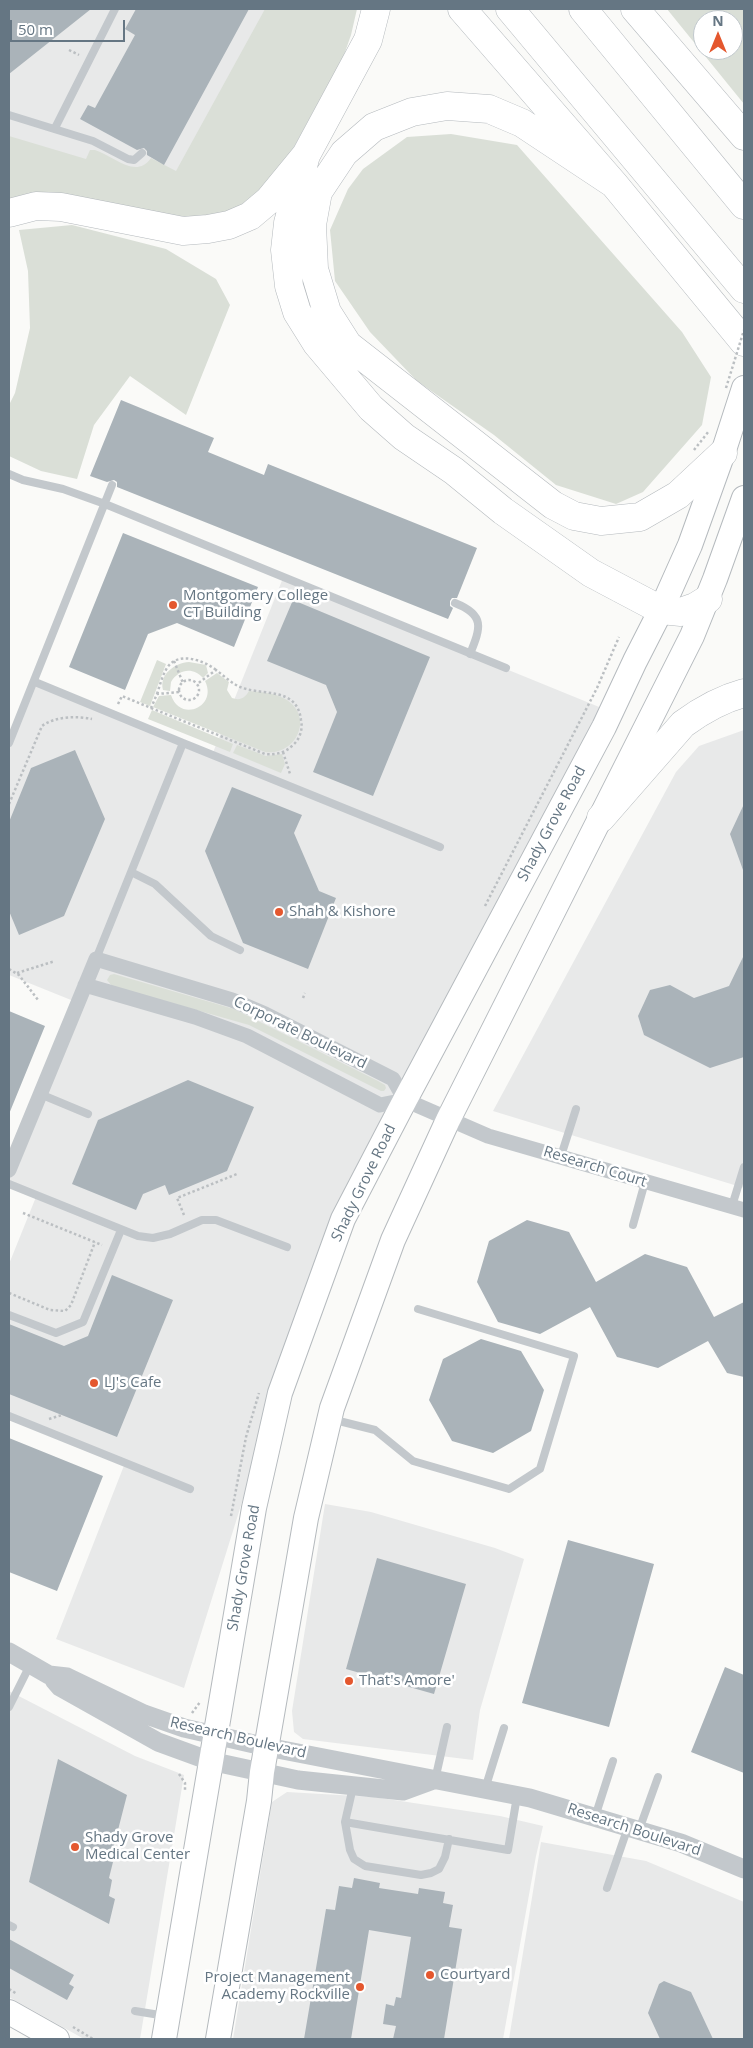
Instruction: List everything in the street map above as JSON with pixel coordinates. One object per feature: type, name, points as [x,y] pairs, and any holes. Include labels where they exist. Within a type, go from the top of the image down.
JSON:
[{"type":"highway","points":[[9,213],[36,206],[61,207],[182,231],[229,225],[250,216],[269,200],[306,155],[368,40],[376,9]]},
{"type":"highway","points":[[462,9],[614,184],[744,342]]},
{"type":"highway","points":[[510,9],[744,289]]},
{"type":"highway","points":[[583,9],[744,205]]},
{"type":"highway","points":[[635,9],[744,136]]},
{"type":"highway","points":[[614,184],[522,123],[489,109],[447,106],[412,112],[374,128],[344,153],[318,192],[312,226],[314,269],[327,312],[348,345],[553,505],[574,516],[601,521],[640,517],[678,494],[723,453]]},
{"type":"highway","points":[[306,155],[288,223],[285,250],[289,286],[297,312],[317,344],[371,408],[404,437],[454,471],[503,511],[591,573],[661,610],[681,612],[695,607],[708,599]]},
{"type":"highway","points":[[601,818],[683,724],[726,698],[744,692]]},
{"type":"main road","name":"Shady Grove Road","points":[[165,2033],[254,1508],[280,1393],[343,1219],[604,727],[661,610],[690,545],[723,453],[733,394]]},
{"type":"main road","points":[[218,2039],[306,1518],[329,1418],[393,1240],[448,1120],[692,636],[708,599],[744,498]]},
{"type":"main road","points":[[9,2012],[57,2039]]},
{"type":"street","name":"Corporate Boulevard","points":[[84,985],[195,1017],[247,1036],[380,1105],[405,1100],[393,1079],[265,1014],[232,1000],[96,959]]},
{"type":"street","points":[[9,1170],[96,959]]},
{"type":"street","points":[[405,1100],[448,1120]]},
{"type":"street","name":"Research Court","points":[[448,1120],[488,1136],[738,1208]]},
{"type":"street","name":"Research Boulevard","points":[[9,1652],[49,1675],[60,1687],[127,1726],[158,1742],[210,1761],[298,1780],[403,1791],[435,1780]]},
{"type":"street","name":"Research Boulevard","points":[[49,1675],[67,1677],[144,1714],[184,1728],[267,1747],[518,1796],[681,1842],[744,1869]]},
{"type":"lane","points":[[55,128],[115,9]]},
{"type":"lane","points":[[9,114],[94,141],[128,159],[134,160],[142,153]]},
{"type":"lane","points":[[9,474],[23,480],[62,489],[104,504],[506,668]]},
{"type":"lane","points":[[9,743],[35,682],[112,485]]},
{"type":"lane","points":[[455,602],[468,608],[478,620],[477,636],[470,654]]},
{"type":"lane","points":[[35,682],[440,847]]},
{"type":"lane","points":[[96,959],[183,742]]},
{"type":"lane","points":[[131,872],[154,884],[211,936],[240,950]]},
{"type":"lane","points":[[40,1094],[88,1114]]},
{"type":"lane","points":[[560,1156],[576,1109]]},
{"type":"lane","points":[[738,1208],[744,1167]]},
{"type":"lane","points":[[633,1225],[645,1182]]},
{"type":"lane","points":[[9,1184],[138,1236],[153,1238],[170,1234],[202,1220],[216,1220],[287,1247]]},
{"type":"lane","points":[[9,1315],[56,1333],[83,1322],[121,1230]]},
{"type":"lane","points":[[329,1418],[376,1430],[413,1461],[509,1489],[540,1469],[574,1356],[418,1309]]},
{"type":"lane","points":[[9,1416],[190,1489]]},
{"type":"lane","points":[[9,1707],[30,1665]]},
{"type":"lane","points":[[435,1780],[447,1727]]},
{"type":"lane","points":[[485,1789],[504,1728]]},
{"type":"lane","points":[[595,1817],[613,1761]]},
{"type":"lane","points":[[607,1888],[658,1777]]},
{"type":"lane","points":[[353,1785],[345,1822],[350,1850],[354,1859],[365,1866],[421,1875],[431,1873],[439,1869],[445,1857],[449,1839]]},
{"type":"lane","points":[[345,1822],[508,1850],[518,1796]]},
{"type":"lane","points":[[136,2011],[165,2033]]},
{"type":"path","points":[[733,394],[744,330]]},
{"type":"path","points":[[692,452],[712,424]]},
{"type":"path","points":[[484,908],[598,688],[619,637]]},
{"type":"path","points":[[151,708],[258,752],[270,754],[283,752],[295,744],[300,733],[301,718],[294,703],[281,695],[238,686],[207,664],[194,660],[181,659],[174,661],[166,668],[156,694]]},
{"type":"path","points":[[174,661],[183,683]]},
{"type":"path","points":[[197,684],[216,670]]},
{"type":"path","points":[[190,680],[197,684],[199,688],[198,695],[193,700],[187,700],[180,694],[180,687],[183,683],[190,680]]},
{"type":"path","points":[[9,804],[42,726],[49,722],[63,719],[82,717],[96,720]]},
{"type":"path","points":[[283,752],[289,773],[295,776]]},
{"type":"path","points":[[17,973],[55,962]]},
{"type":"path","points":[[9,969],[17,973],[38,1000]]},
{"type":"path","points":[[303,998],[305,993]]},
{"type":"path","points":[[184,1214],[177,1198],[237,1174]]},
{"type":"path","points":[[23,1213],[114,1249]]},
{"type":"path","points":[[9,1293],[50,1310],[65,1311],[71,1305],[95,1242]]},
{"type":"path","points":[[49,1419],[62,1415]]},
{"type":"shaded area","points":[[9,9],[274,9],[156,224],[9,211]]},
{"type":"shaded area","points":[[265,9],[357,9],[344,55],[287,160],[247,205],[205,220],[9,200],[9,136],[86,159],[90,150],[95,150],[132,167],[139,167],[151,158],[176,171]]},
{"type":"shaded area","points":[[667,9],[744,9],[744,104],[708,60],[743,60],[743,10],[693,10],[693,41]]},
{"type":"shaded area","points":[[451,134],[517,145],[682,332],[711,377],[702,425],[643,492],[616,504],[556,485],[494,435],[417,381],[370,332],[335,281],[330,230],[348,189],[363,169],[407,137]]},
{"type":"shaded area","points":[[72,225],[166,249],[216,279],[230,305],[186,415],[130,376],[94,425],[77,479],[41,471],[9,456],[9,405],[15,393],[30,328],[28,271],[19,230]]},
{"type":"shaded area","points":[[283,578],[609,711],[438,1027],[276,1393],[184,1688],[56,1639],[125,1463],[9,1416],[9,1264],[36,1197],[9,1185],[9,1167],[76,1002],[9,975],[9,745],[35,683],[212,755]]},
{"type":"shaded area","points":[[157,660],[166,664],[150,706],[140,702]]},
{"type":"shaded area","points":[[189,662],[206,665],[208,673],[203,678],[195,672],[182,672],[171,682],[170,691],[163,690],[163,679],[169,670]]},
{"type":"shaded area","points":[[217,673],[229,682],[227,690],[232,698],[242,698],[249,691],[273,694],[287,700],[295,708],[299,716],[298,734],[293,742],[276,752],[265,752],[153,707],[159,696],[171,695],[176,704],[182,708],[189,710],[196,708],[206,698],[208,690],[205,681]]},
{"type":"shaded area","points":[[152,710],[233,744],[230,752],[148,719]]},
{"type":"shaded area","points":[[744,730],[744,1188],[493,1111],[676,772],[699,746]]},
{"type":"shaded area","points":[[237,745],[266,756],[282,754],[285,764],[281,773],[233,753]]},
{"type":"shaded area","points":[[114,974],[234,1009],[378,1081],[385,1085],[386,1088],[384,1091],[381,1091],[249,1025],[112,986],[107,980],[110,975]]},
{"type":"shaded area","points":[[325,1504],[371,1512],[495,1548],[524,1559],[480,1710],[473,1760],[303,1739],[294,1732],[292,1711]]},
{"type":"shaded area","points":[[9,1691],[135,1756],[184,1775],[140,2039],[84,2039],[9,1997]]},
{"type":"shaded area","points":[[287,1792],[374,1797],[500,1816],[543,1826],[503,2039],[233,2039],[272,1802]]},
{"type":"shaded area","points":[[541,1842],[646,1861],[744,1902],[744,2039],[509,2039]]},
{"type":"building","points":[[9,9],[91,9],[9,74]]},
{"type":"building","points":[[136,9],[249,9],[164,165],[147,155],[147,151],[144,148],[137,150],[80,119],[88,105],[95,108],[135,35],[125,29]]},
{"type":"building","points":[[121,400],[214,438],[208,452],[264,475],[268,464],[477,548],[457,598],[452,598],[450,601],[450,606],[453,608],[448,619],[117,487],[117,482],[114,480],[107,482],[90,476]]},
{"type":"building","name":"Montgomery College CT Building","points":[[123,533],[258,587],[234,647],[177,623],[148,634],[125,690],[69,667]]},
{"type":"building","points":[[293,600],[430,657],[373,796],[313,772],[337,712],[326,685],[267,661]]},
{"type":"building","points":[[75,750],[105,819],[64,916],[19,935],[9,911],[9,822],[31,768]]},
{"type":"building","points":[[232,787],[302,815],[294,833],[319,891],[336,898],[308,969],[243,943],[205,851]]},
{"type":"building","points":[[744,804],[744,870],[743,870],[730,834]]},
{"type":"building","points":[[744,955],[744,1057],[710,1068],[644,1035],[638,1016],[650,990],[670,985],[694,998],[729,986]]},
{"type":"building","points":[[9,1011],[45,1026],[9,1114]]},
{"type":"building","points":[[188,1080],[254,1107],[227,1171],[169,1195],[165,1185],[143,1194],[136,1210],[72,1184],[98,1120]]},
{"type":"building","points":[[527,1220],[569,1232],[596,1282],[645,1254],[687,1267],[714,1317],[744,1302],[744,1377],[727,1373],[708,1341],[658,1368],[617,1357],[590,1307],[540,1334],[498,1322],[477,1282],[489,1241]]},
{"type":"building","points":[[112,1275],[173,1300],[117,1437],[9,1394],[9,1324],[64,1346],[88,1336]]},
{"type":"building","points":[[481,1339],[521,1351],[544,1390],[531,1431],[493,1453],[452,1441],[429,1400],[443,1359]]},
{"type":"building","points":[[9,1438],[103,1476],[57,1591],[9,1572]]},
{"type":"building","points":[[568,1540],[654,1564],[609,1727],[522,1703]]},
{"type":"building","points":[[377,1558],[466,1584],[434,1694],[346,1669]]},
{"type":"building","points":[[725,1667],[744,1675],[744,1773],[691,1752]]},
{"type":"building","name":"Shady Grove Medical Center","points":[[58,1759],[127,1795],[110,1861],[113,1862],[109,1878],[112,1880],[109,1896],[115,1899],[109,1924],[29,1882]]},
{"type":"building","name":"Courtyard","points":[[354,1878],[380,1883],[379,1888],[418,1894],[419,1888],[445,1892],[443,1903],[453,1905],[449,1927],[462,1929],[444,2039],[393,2039],[396,2026],[383,2024],[386,2004],[394,2006],[396,1997],[401,1998],[411,1937],[369,1930],[351,2039],[304,2039],[326,1909],[335,1910],[339,1886],[352,1888]]},
{"type":"building","points":[[9,1939],[74,1975],[69,1984],[74,1987],[67,2000],[9,1968]]},
{"type":"building","points":[[664,1981],[691,1992],[713,2039],[660,2039],[648,2013],[659,1984]]},
{"type":"place","name":"Montgomery College CT Building","points":[[173,605]]},
{"type":"place","name":"Shah & Kishore","points":[[279,912]]},
{"type":"place","name":"LJ's Cafe","points":[[94,1383]]},
{"type":"place","name":"That's Amore'","points":[[349,1681]]},
{"type":"place","name":"Shady Grove Medical Center","points":[[75,1847]]},
{"type":"place","name":"Courtyard","points":[[430,1975]]},
{"type":"place","name":"Project Management Academy Rockville","points":[[360,1987]]}]
